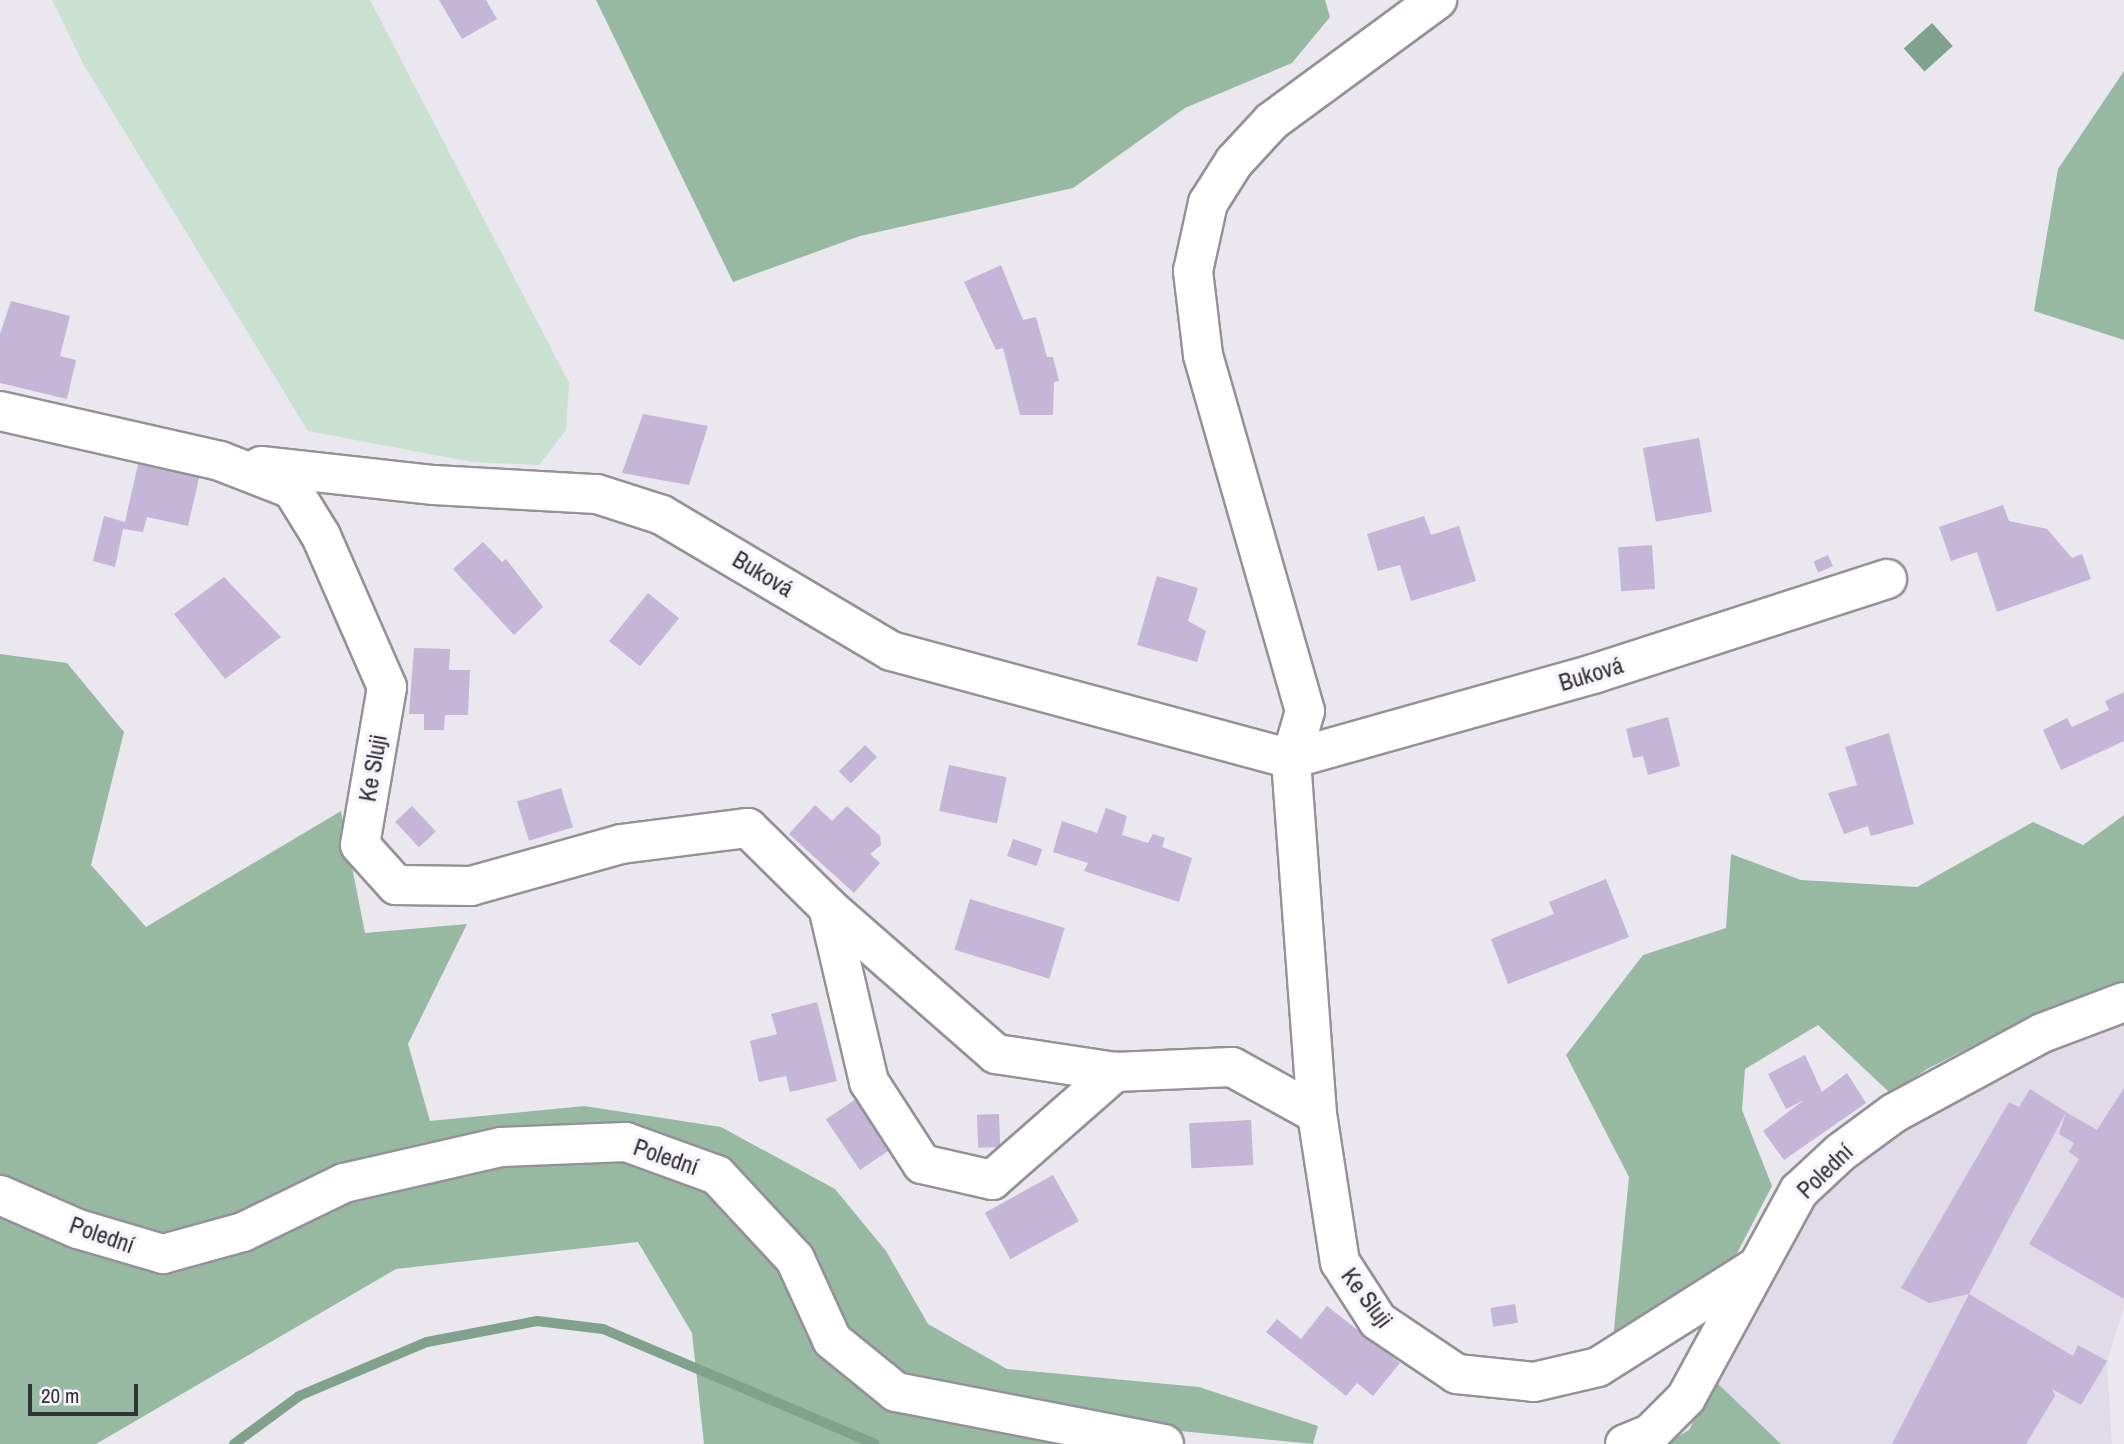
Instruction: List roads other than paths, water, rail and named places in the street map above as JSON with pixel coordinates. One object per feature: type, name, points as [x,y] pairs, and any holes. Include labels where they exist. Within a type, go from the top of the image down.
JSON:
[{"type":"street","points":[[1317,1114],[1292,759],[1305,711],[1292,650],[1203,355],[1193,271],[1208,203],[1234,162],[1272,121],[1437,0]]},
{"type":"street","name":"Ke Sluji","points":[[0,411],[220,461],[292,489],[321,536],[387,687],[360,845],[396,885],[471,886],[621,844],[748,828],[828,908],[996,1055],[1115,1072],[1232,1068],[1317,1114],[1340,1262],[1378,1321],[1457,1374],[1534,1382],[1598,1367],[1756,1267]]},
{"type":"street","name":"Buková","points":[[220,461],[434,485],[597,494],[662,514],[891,651],[1292,759],[1593,674],[1887,579]]},
{"type":"street","points":[[828,908],[869,1082],[922,1164],[992,1180],[1115,1072]]},
{"type":"street","name":"Polední","points":[[1625,1444],[1650,1434],[1686,1398],[1799,1191],[1894,1113],[2042,1032],[2124,1002]]},
{"type":"street","name":"Polední","points":[[0,1195],[78,1229],[163,1254],[243,1232],[344,1183],[501,1147],[626,1142],[718,1175],[795,1259],[832,1340],[896,1392],[1164,1444]]},
{"type":"waterway","points":[[234,1444],[299,1396],[427,1342],[537,1321],[603,1329],[875,1444]]}]
